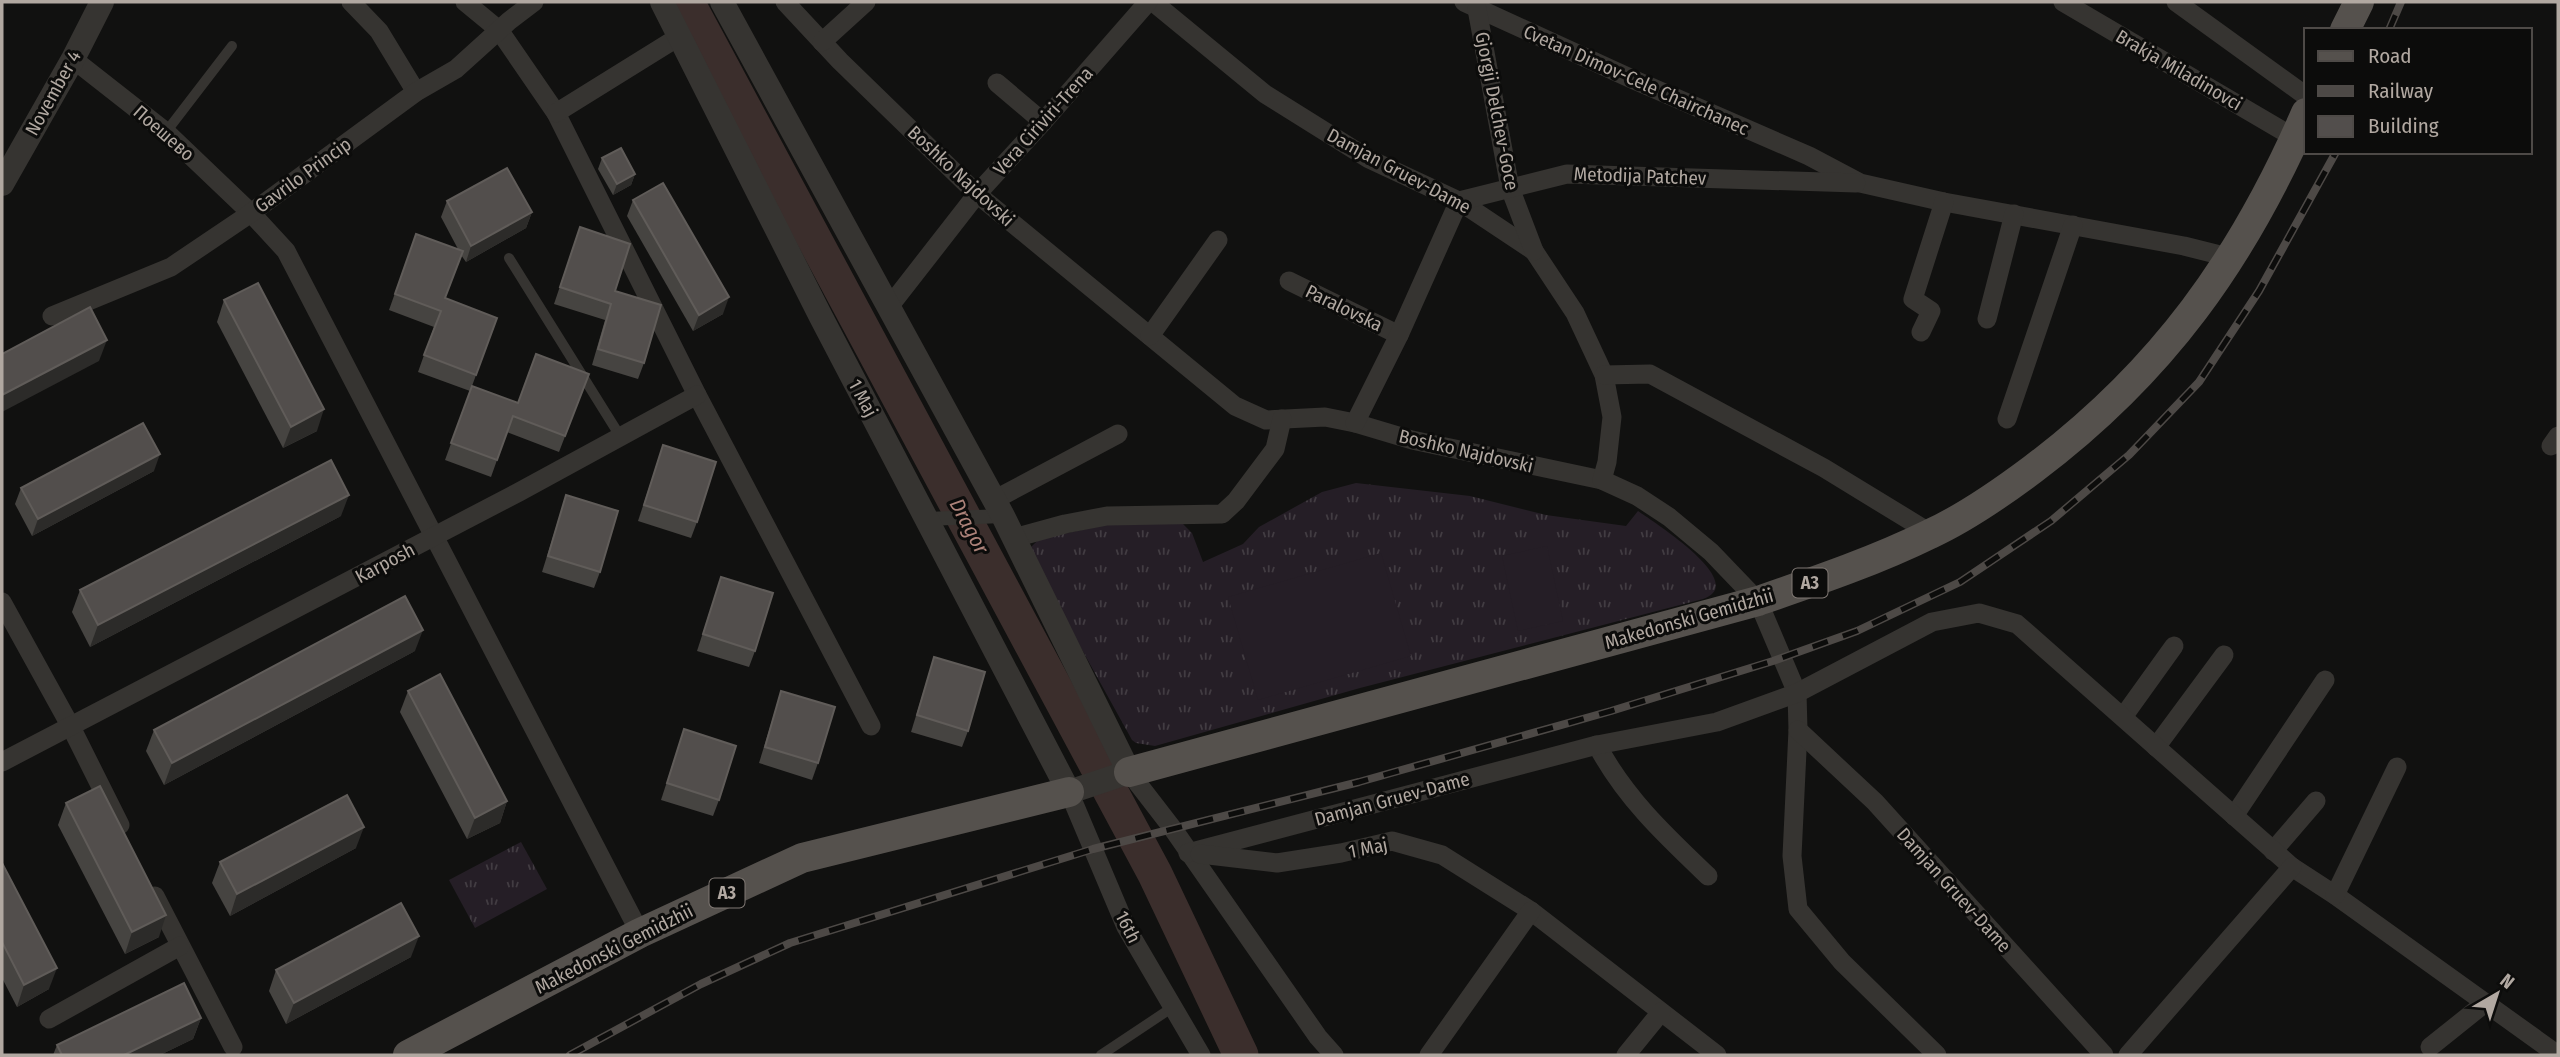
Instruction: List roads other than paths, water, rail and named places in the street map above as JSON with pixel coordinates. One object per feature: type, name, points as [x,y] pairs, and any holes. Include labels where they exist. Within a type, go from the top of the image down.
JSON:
[{"type":"main road","name":"Makedonski Gemidzhii","points":[[1129,772],[1758,601],[1841,572],[1932,534],[1997,496],[2078,435],[2147,369],[2232,258],[2263,204],[2301,125]]},
{"type":"main road","name":"Makedonski Gemidzhii","points":[[408,1055],[640,933],[803,858],[1069,792]]},
{"type":"street","name":"November 4","points":[[2,184],[74,58],[102,2]]},
{"type":"street","points":[[351,2],[379,31],[416,92]]},
{"type":"street","points":[[465,2],[499,30],[556,113],[697,395],[871,726]]},
{"type":"street","name":"Gavrilo Princip","points":[[52,316],[171,267],[251,213],[416,92],[456,69],[534,2]]},
{"type":"street","name":"1 Maj","points":[[662,2],[821,317],[933,518],[1069,792]]},
{"type":"street","points":[[722,2],[889,307],[1129,772],[1173,829],[1318,1037],[1334,1055]]},
{"type":"street","name":"Boshko Najdovski","points":[[785,2],[822,42],[977,194],[1235,406],[1266,420],[1325,417],[1412,440],[1602,480]]},
{"type":"street","points":[[822,42],[866,2]]},
{"type":"street","name":"Vera Ciriviri-Trena","points":[[889,307],[977,194],[1151,2]]},
{"type":"street","name":"Damjan Gruev-Dame","points":[[1151,2],[1265,94],[1369,159],[1459,201],[1534,251],[1575,313],[1604,375],[1612,417],[1602,480]]},
{"type":"street","name":"Brakja Miladinovci","points":[[2063,2],[2301,125]]},
{"type":"street","points":[[2176,2],[2304,95]]},
{"type":"street","name":"Cvetan Dimov-Cele Chairchanec","points":[[1470,5],[1810,156],[1860,183],[1944,202],[2184,246],[2232,258]]},
{"type":"street","name":"Gjorgji Delchev-Goce","points":[[1470,5],[1510,188],[1534,251]]},
{"type":"street","points":[[556,113],[680,36]]},
{"type":"street","name":"Поешево","points":[[74,58],[166,132],[251,213],[286,251],[640,933]]},
{"type":"street","points":[[997,83],[1043,122]]},
{"type":"street","points":[[1807,182],[1810,156]]},
{"type":"street","name":"Metodija Patchev","points":[[1459,201],[1567,174],[1860,183]]},
{"type":"street","points":[[1355,423],[1399,335],[1459,201]]},
{"type":"street","points":[[1921,332],[1931,311],[1913,299],[1944,202]]},
{"type":"street","points":[[1987,319],[2014,214]]},
{"type":"street","points":[[2007,419],[2073,225]]},
{"type":"street","points":[[1150,336],[1218,240]]},
{"type":"street","name":"Paralovska","points":[[1289,281],[1399,335]]},
{"type":"street","points":[[1604,375],[1650,374],[1824,468],[1932,534]]},
{"type":"street","name":"Karposh","points":[[2,762],[434,537],[697,395]]},
{"type":"street","points":[[933,518],[1000,518],[1065,524],[1107,516],[1222,514],[1236,501],[1275,449],[1282,419]]},
{"type":"street","points":[[1000,518],[1118,434]]},
{"type":"street","points":[[1602,480],[1637,496],[1669,517],[1711,552],[1758,601],[1797,693],[1793,856],[1798,909],[1842,962],[1937,1055]]},
{"type":"street","points":[[2,602],[71,727],[126,837]]},
{"type":"street","name":"Damjan Gruev-Dame","points":[[1188,853],[1597,745],[1717,722],[1797,693],[1933,622],[1979,613],[2017,624],[2292,867],[2335,894],[2485,1003],[2530,1048],[2558,1055]]},
{"type":"street","points":[[2123,717],[2174,646]]},
{"type":"street","points":[[2156,747],[2224,654]]},
{"type":"street","points":[[2234,816],[2325,680]]},
{"type":"street","name":"Damjan Gruev-Dame","points":[[1798,730],[1875,802],[2104,1055]]},
{"type":"street","points":[[1597,745],[1612,774],[1649,819],[1708,876]]},
{"type":"street","points":[[2335,894],[2397,767]]},
{"type":"street","name":"A3","points":[[1069,792],[1129,772]]},
{"type":"street","name":"16th","points":[[1069,792],[1126,927],[1201,1055]]},
{"type":"street","points":[[2273,850],[2316,801]]},
{"type":"street","name":"1 Maj","points":[[1188,853],[1277,863],[1342,853],[1392,841],[1442,855],[1531,911],[1717,1055]]},
{"type":"street","points":[[2128,1055],[2292,867]]},
{"type":"street","points":[[144,873],[233,1047]]},
{"type":"street","points":[[1429,1055],[1531,911]]},
{"type":"street","points":[[49,1019],[180,946]]},
{"type":"street","points":[[2430,1047],[2485,1003]]},
{"type":"street","points":[[1626,1055],[1661,1012]]},
{"type":"lane","points":[[166,132],[232,46]]},
{"type":"lane","points":[[509,258],[620,436]]},
{"type":"lane","points":[[1107,1054],[1173,1007]]},
{"type":"waterway","name":"Dragor","points":[[687,2],[1155,874],[1241,1055]]},
{"type":"railway","points":[[2390,28],[2401,2]]},
{"type":"railway","points":[[570,1055],[701,984],[790,943],[1093,849],[1359,782],[1611,711],[1773,661],[1857,631],[1960,582],[2051,521],[2129,455],[2199,382],[2259,291],[2335,154]]}]
